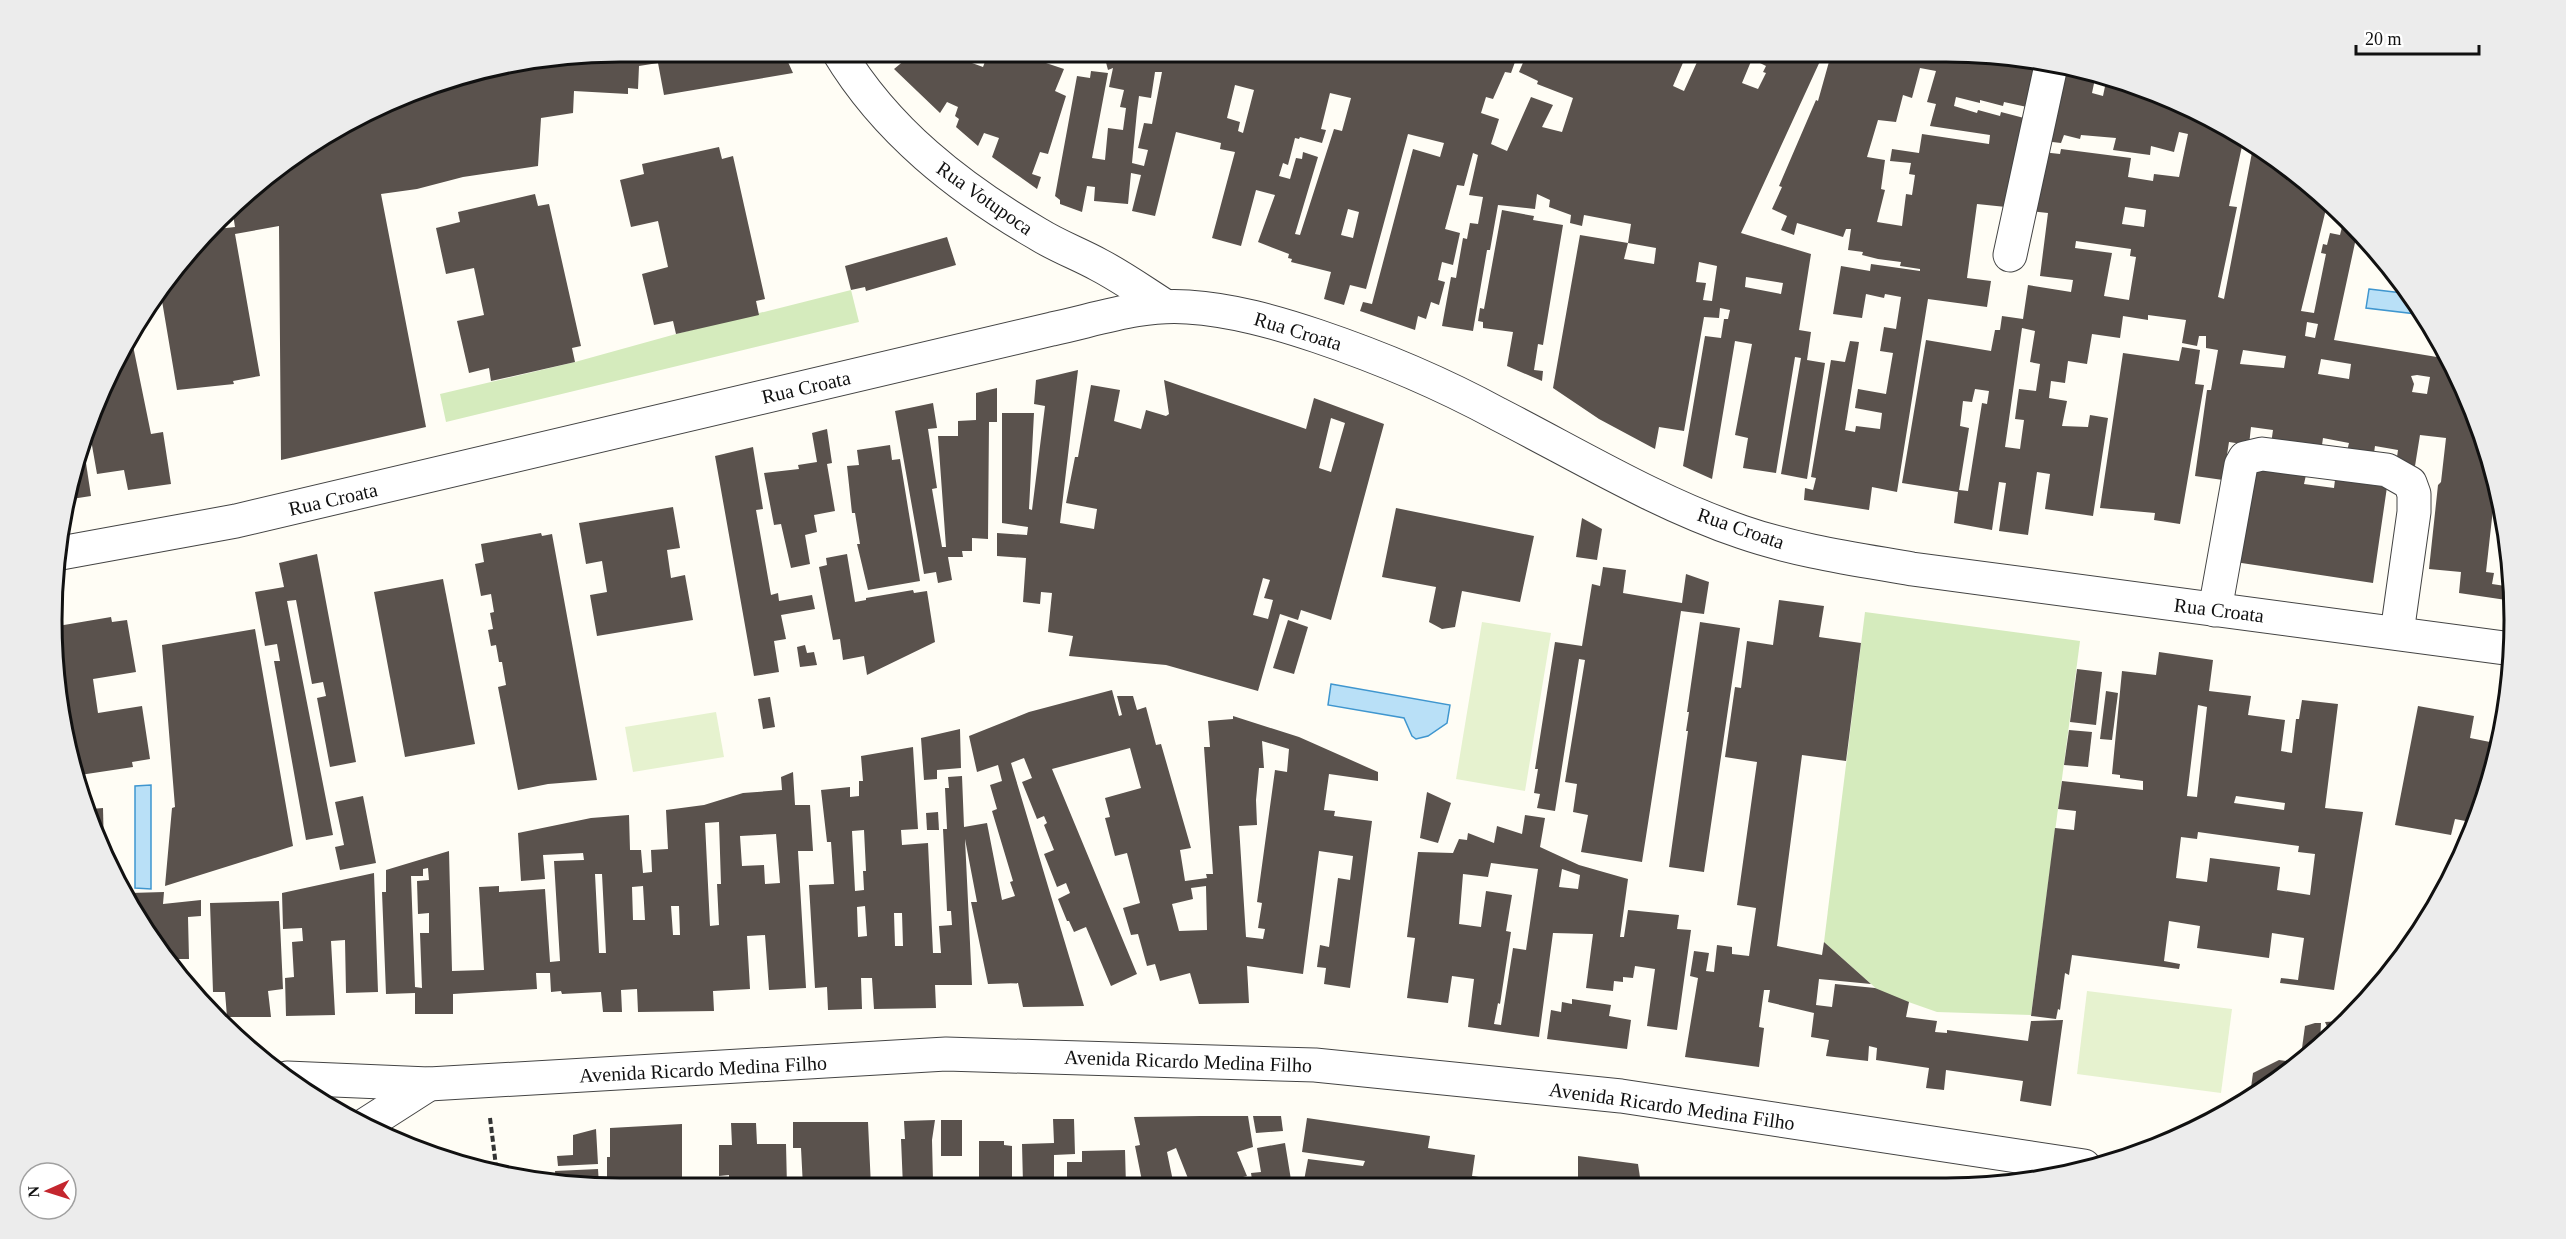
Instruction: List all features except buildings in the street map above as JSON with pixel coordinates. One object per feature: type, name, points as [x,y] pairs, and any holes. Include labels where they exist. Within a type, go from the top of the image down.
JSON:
[{"type":"street","name":"Rua Votupoca","points":[[846,62],[886,116],[934,164],[964,187],[1040,236],[1108,270],[1165,306]]},
{"type":"street","points":[[2010,255],[2050,71]]},
{"type":"street","name":"Rua Croata","points":[[66,552],[236,521],[1052,329],[1165,306],[1232,312],[1281,324],[1365,353],[1495,412],[1618,478],[1742,532],[1820,553],[1889,565],[2503,648]]},
{"type":"street","points":[[2215,610],[2241,465],[2245,458],[2262,454],[2387,470],[2410,483],[2414,494],[2414,512],[2397,633]]},
{"type":"street","name":"Avenida Ricardo Medina Filho","points":[[303,1079],[429,1084],[485,1082],[945,1054],[1315,1065],[1621,1096],[2068,1164]]},
{"type":"street","points":[[373,1120],[429,1084]]},
{"type":"path","points":[[485,1082],[496,1163]]},
{"type":"green space","points":[[851,290],[859,322],[446,422],[440,394],[575,362]]},
{"type":"green space","points":[[1865,612],[2080,641],[2031,1015],[1937,1012],[1880,992],[1824,942]]},
{"type":"green space","points":[[1482,622],[1551,633],[1525,791],[1456,779]]},
{"type":"green space","points":[[716,712],[724,757],[633,772],[625,727]]},
{"type":"green space","points":[[2087,991],[2232,1009],[2221,1093],[2077,1074]]},
{"type":"water","points":[[2369,289],[2398,292],[2413,314],[2366,308]]},
{"type":"water","points":[[1331,684],[1450,705],[1447,723],[1428,736],[1416,739],[1412,736],[1404,718],[1328,705]]},
{"type":"water","points":[[151,785],[151,889],[135,888],[135,786]]}]
